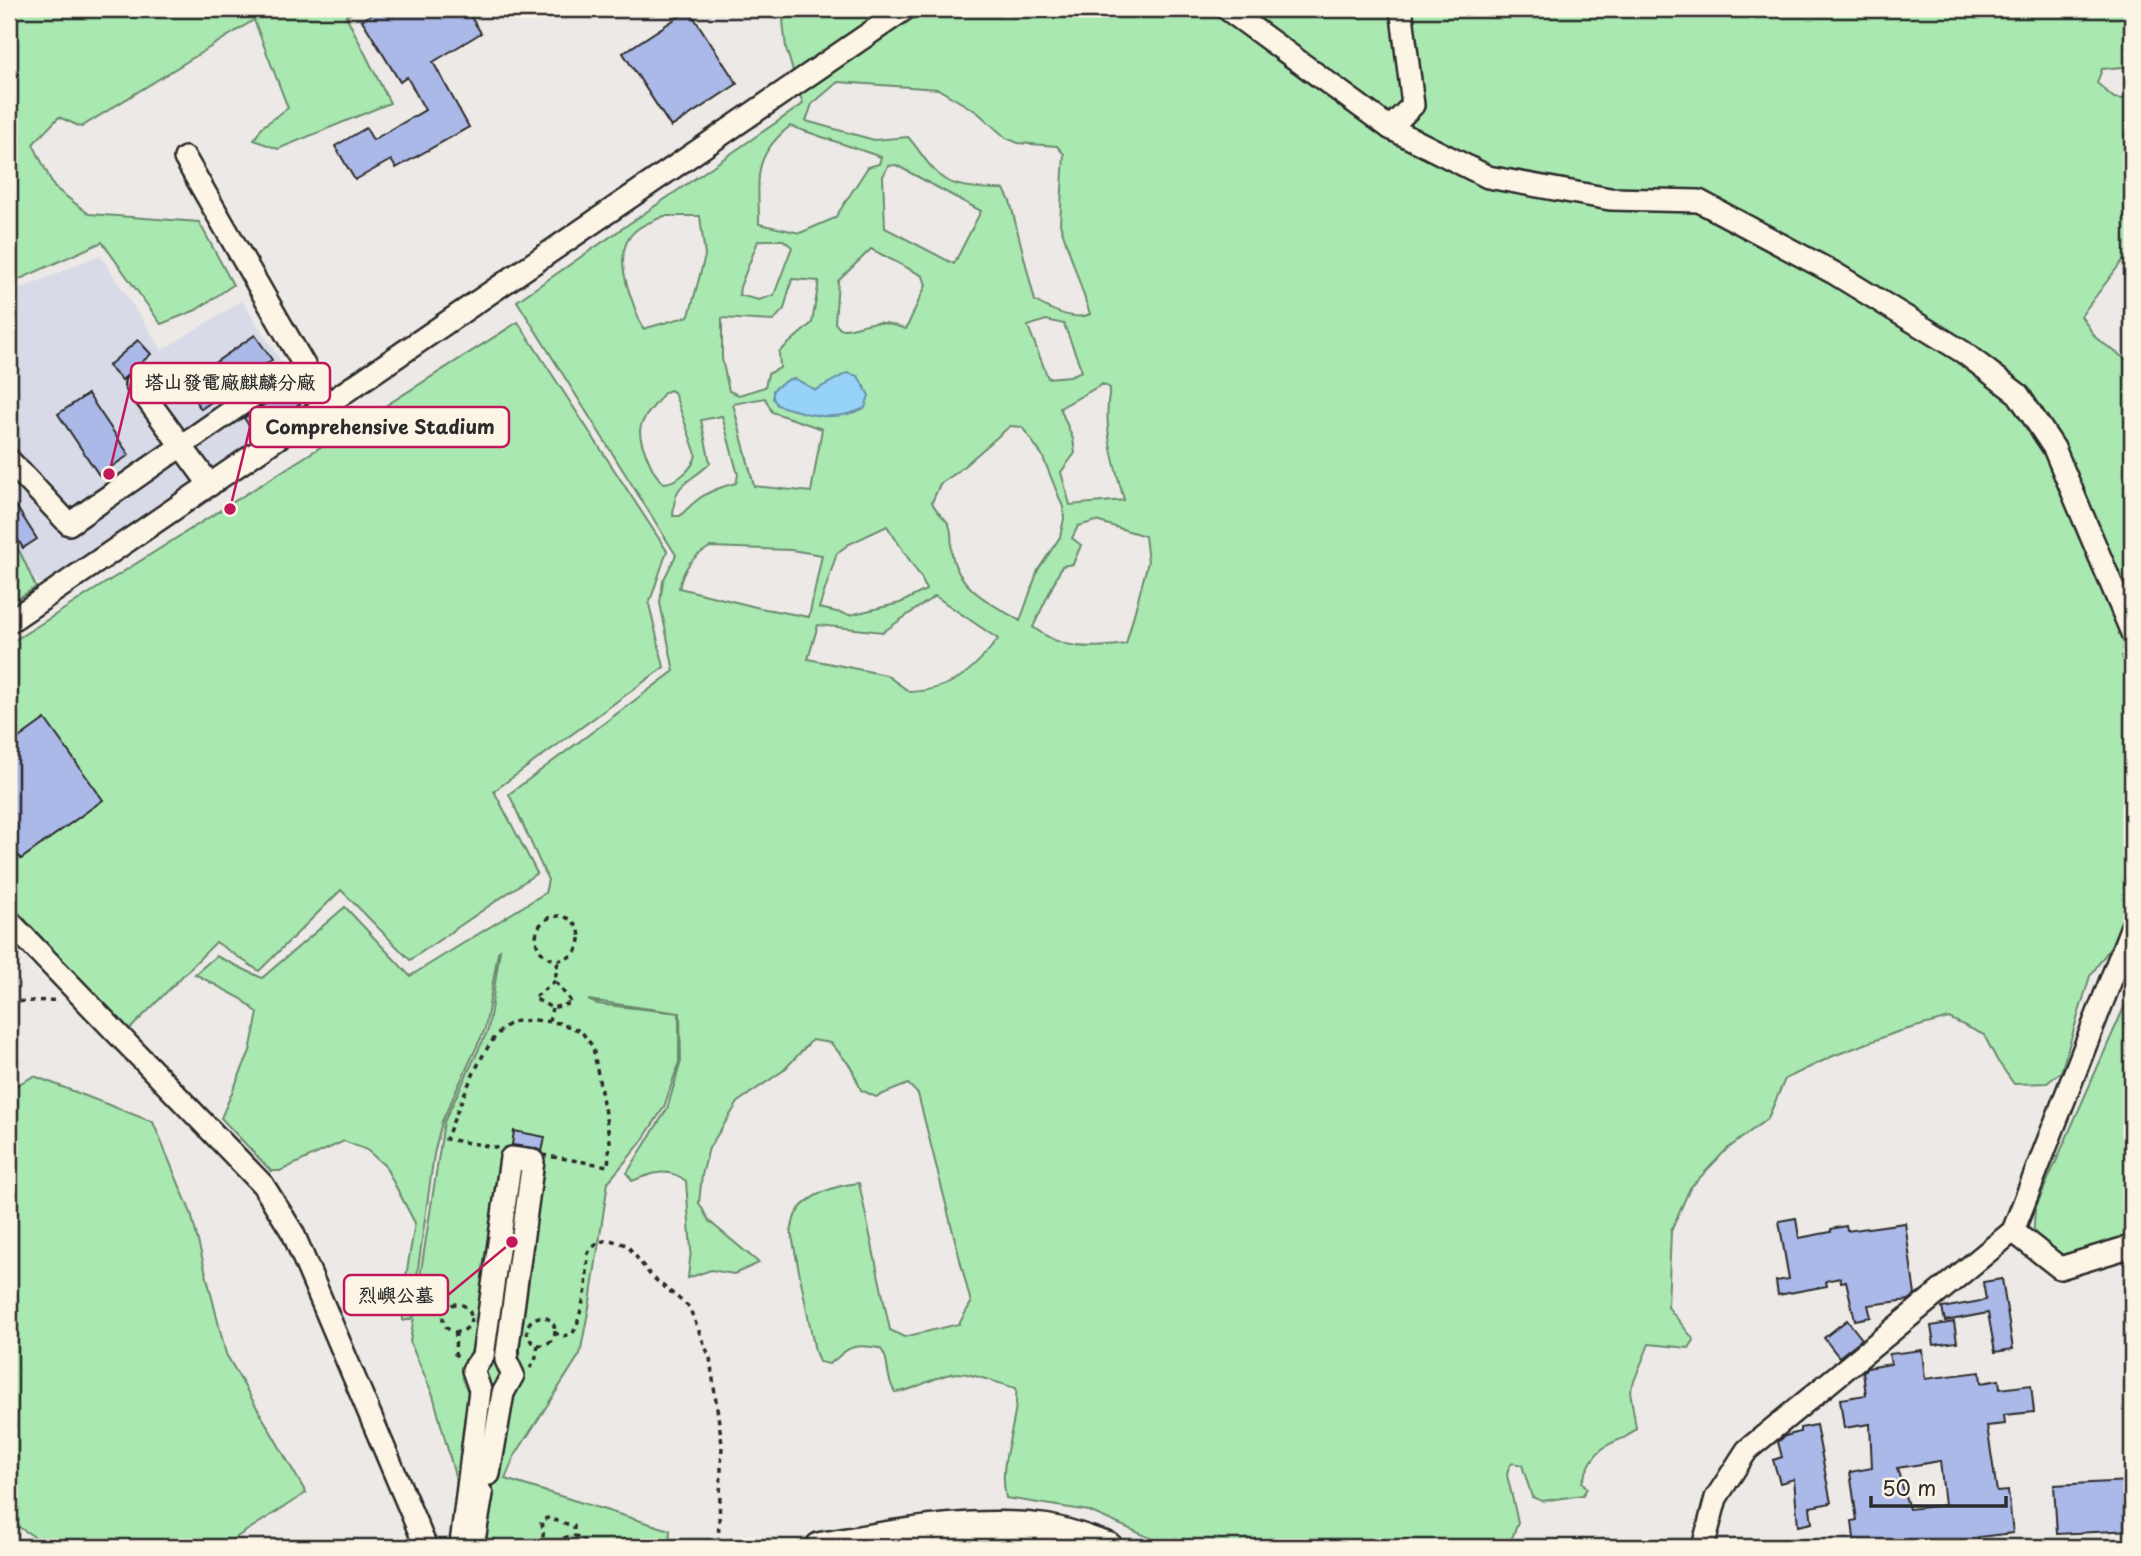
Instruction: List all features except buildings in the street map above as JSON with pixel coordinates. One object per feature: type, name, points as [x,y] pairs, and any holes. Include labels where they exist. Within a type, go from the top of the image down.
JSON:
[{"type":"main road","points":[[820,1547],[938,1528],[995,1525],[1049,1529],[1108,1547]]},
{"type":"street","points":[[9,622],[905,9]]},
{"type":"street","points":[[1227,9],[1390,128],[1488,177],[1610,199],[1699,201],[1834,272],[1963,352],[2018,394],[2054,448],[2132,633]]},
{"type":"street","points":[[1390,128],[1413,105],[1402,15],[1399,9]]},
{"type":"street","points":[[185,158],[327,405]]},
{"type":"street","points":[[9,460],[69,524],[273,382]]},
{"type":"street","points":[[136,384],[210,485]]},
{"type":"street","points":[[9,921],[263,1185],[293,1233],[426,1547]]},
{"type":"street","points":[[1703,1547],[1716,1499],[1747,1450],[2013,1231],[2132,926]]},
{"type":"street","points":[[511,1158],[533,1161],[506,1360],[513,1375],[503,1393],[489,1474],[482,1473],[476,1493],[482,1494],[473,1546],[461,1544],[480,1390],[474,1370],[483,1356],[511,1158]]},
{"type":"street","points":[[2013,1231],[2060,1268],[2132,1246]]},
{"type":"path","points":[[564,916],[575,924],[580,937],[572,956],[558,960],[551,959],[541,951],[536,939],[539,926],[549,918],[564,916]]},
{"type":"path","points":[[555,981],[572,1003],[552,1008],[534,998],[555,981],[558,960]]},
{"type":"path","points":[[9,1002],[84,999]]},
{"type":"path","points":[[549,1022],[552,1008]]},
{"type":"path","points":[[513,1022],[549,1022],[581,1031],[593,1047],[610,1141],[608,1166],[446,1139],[486,1047],[498,1033],[513,1022]]},
{"type":"path","points":[[554,1333],[564,1336],[573,1333],[578,1325],[586,1290],[588,1253],[598,1242],[610,1240],[627,1245],[651,1276],[689,1307],[710,1358],[722,1444],[718,1547]]},
{"type":"path","points":[[460,1304],[468,1309],[472,1317],[466,1330],[456,1332],[445,1325],[443,1316],[447,1308],[460,1304]]},
{"type":"path","points":[[546,1319],[553,1324],[554,1333],[551,1341],[538,1345],[531,1340],[528,1328],[533,1320],[546,1319]]},
{"type":"path","points":[[541,1547],[543,1520],[547,1518],[574,1526],[574,1535]]},
{"type":"path","points":[[559,1547],[564,1538],[574,1535],[582,1539],[587,1547]]},
{"type":"path","points":[[517,1547],[524,1543],[529,1547]]},
{"type":"shaded area","points":[[100,255],[162,350],[242,301],[310,406],[41,587],[9,542],[9,294]]},
{"type":"green space","points":[[9,9],[359,9],[346,16],[390,103],[278,149],[254,140],[262,127],[288,108],[254,20],[81,127],[59,117],[33,144],[54,187],[89,214],[199,222],[233,285],[196,310],[161,324],[102,242],[9,284]]},
{"type":"green space","points":[[791,9],[2132,9],[2132,66],[2102,69],[2097,83],[2114,98],[2132,100],[2132,262],[2123,260],[2081,316],[2096,338],[2132,364],[2132,648],[2122,656],[2132,679],[2132,901],[2110,948],[2090,976],[2061,1072],[2047,1083],[2014,1084],[1984,1035],[1949,1018],[1897,1032],[1833,1056],[1785,1079],[1768,1118],[1726,1150],[1690,1188],[1671,1231],[1668,1307],[1694,1340],[1689,1348],[1649,1344],[1630,1391],[1636,1428],[1595,1457],[1582,1482],[1587,1488],[1583,1495],[1542,1501],[1532,1497],[1522,1465],[1513,1463],[1509,1466],[1507,1475],[1518,1522],[1512,1538],[1491,1547],[1171,1547],[1089,1511],[1006,1498],[1004,1469],[1014,1416],[1016,1388],[957,1373],[895,1392],[880,1348],[853,1347],[829,1364],[819,1362],[815,1351],[791,1231],[801,1207],[815,1196],[833,1188],[859,1183],[890,1330],[904,1337],[959,1324],[971,1303],[918,1094],[908,1084],[876,1097],[861,1090],[851,1067],[831,1043],[812,1040],[784,1070],[739,1101],[709,1148],[702,1175],[699,1203],[709,1221],[759,1263],[734,1274],[711,1270],[688,1278],[691,1250],[686,1181],[666,1173],[632,1181],[627,1173],[667,1109],[681,1061],[680,1013],[588,1000],[597,1004],[679,1013],[679,1062],[664,1107],[640,1144],[608,1182],[580,1354],[514,1457],[505,1479],[670,1530],[669,1547],[450,1547],[458,1487],[433,1395],[410,1342],[444,1122],[488,1030],[500,950],[485,1029],[442,1121],[434,1154],[411,1319],[403,1321],[403,1294],[415,1223],[385,1166],[367,1150],[344,1141],[280,1171],[271,1171],[221,1118],[250,1051],[258,1013],[242,999],[195,974],[216,956],[262,978],[345,907],[410,976],[545,893],[548,880],[509,794],[674,671],[660,603],[663,581],[676,555],[517,301],[803,104],[786,48],[783,21]],"holes":[[[838,82],[938,89],[977,112],[1006,138],[1018,143],[1057,146],[1064,154],[1060,224],[1090,314],[1069,316],[1035,301],[1010,201],[1004,189],[965,186],[944,179],[929,165],[908,137],[874,140],[806,121],[812,104]],[[790,126],[881,157],[879,164],[868,167],[835,218],[800,233],[759,224],[759,181],[763,159],[777,138]],[[896,165],[981,211],[954,264],[885,228],[883,176],[888,166]],[[664,216],[700,216],[705,256],[689,316],[643,329],[629,291],[623,263],[624,249],[629,238],[639,228]],[[783,240],[792,247],[774,295],[759,300],[739,295],[758,241]],[[871,249],[923,276],[926,285],[906,329],[877,323],[840,329],[835,323],[838,281]],[[792,279],[819,281],[812,323],[779,352],[780,368],[768,374],[765,387],[739,395],[729,391],[722,359],[722,318],[773,321],[784,309]],[[1046,320],[1064,324],[1082,371],[1070,376],[1048,378],[1028,326]],[[1103,384],[1110,388],[1108,431],[1124,500],[1070,505],[1061,472],[1075,453],[1073,439],[1060,408]],[[670,390],[674,392],[696,454],[689,469],[680,477],[664,483],[655,473],[641,439],[640,431],[645,418],[664,393]],[[765,398],[772,412],[822,429],[811,492],[754,486],[733,404]],[[722,416],[738,475],[736,483],[711,491],[680,516],[673,516],[676,495],[684,484],[710,463],[701,420]],[[1010,426],[1022,427],[1042,455],[1063,507],[1064,519],[1060,537],[1038,570],[1020,621],[978,595],[962,578],[952,555],[950,527],[932,502],[940,484]],[[1096,521],[1145,536],[1148,562],[1126,644],[1100,647],[1065,644],[1033,627],[1062,566],[1073,564],[1081,545],[1072,538],[1078,526]],[[887,526],[922,579],[926,590],[900,603],[850,615],[819,608],[837,553],[849,544]],[[710,547],[791,550],[822,555],[809,617],[679,588],[686,568]],[[935,596],[998,639],[970,669],[950,683],[938,687],[910,692],[886,675],[808,659],[818,625],[883,632]]]},
{"type":"green space","points":[[518,322],[667,551],[649,604],[664,667],[494,791],[537,873],[410,960],[341,890],[259,971],[216,942],[127,1032],[9,902],[9,644]]},
{"type":"green space","points":[[9,535],[36,587],[9,604]]},
{"type":"green space","points":[[2132,998],[2132,1248],[2054,1261],[2033,1240],[2035,1209],[2125,1005]]},
{"type":"green space","points":[[34,1076],[153,1122],[191,1213],[226,1354],[306,1493],[221,1547],[51,1547],[9,1521],[9,1089]]},
{"type":"green space","points":[[322,1542],[442,1547],[314,1547]]},
{"type":"water","points":[[847,373],[858,376],[869,395],[865,408],[853,413],[821,416],[777,405],[773,398],[773,390],[792,379],[816,390]]},
{"type":"place","name":"塔山發電廠麒麟分廠","points":[[109,474]]},
{"type":"place","name":"Comprehensive Stadium","points":[[230,509]]},
{"type":"place","name":"烈嶼公墓","points":[[512,1242]]}]
